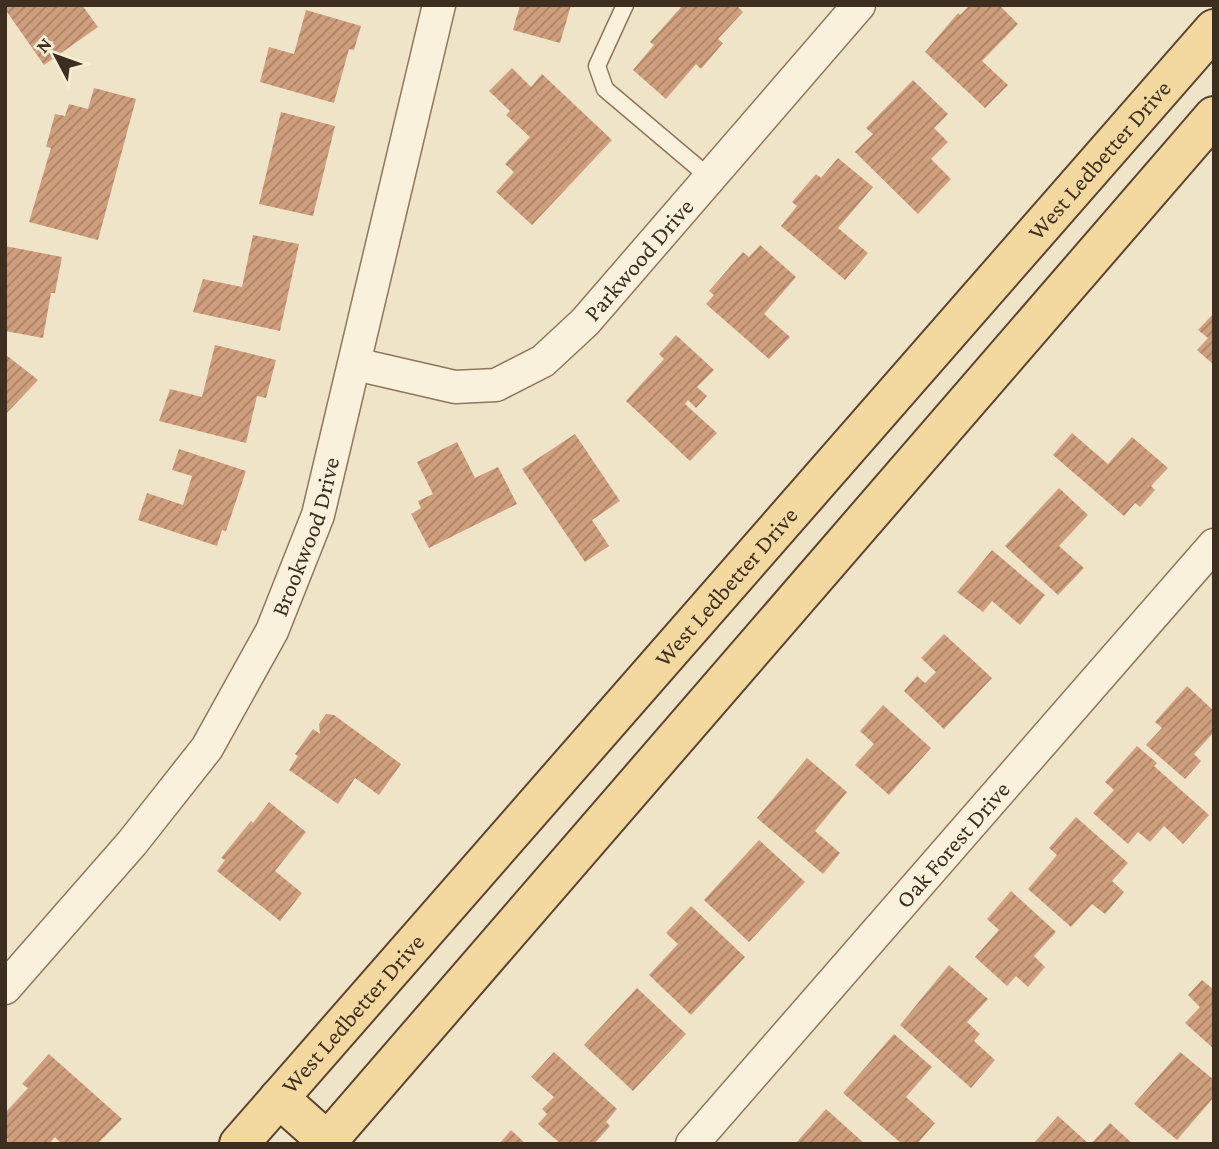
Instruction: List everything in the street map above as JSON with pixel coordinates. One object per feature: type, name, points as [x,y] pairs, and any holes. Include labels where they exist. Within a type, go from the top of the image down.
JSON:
[{"type":"main road","name":"West Ledbetter Drive","points":[[239,1144],[1214,29]]},
{"type":"main road","points":[[279,1098],[326,1142],[1214,116]]},
{"type":"street","name":"Brookwood Drive","points":[[5,988],[132,843],[207,748],[272,631],[318,515],[439,5]]},
{"type":"street","name":"Parkwood Drive","points":[[355,364],[455,387],[496,385],[544,361],[585,323],[859,5]]},
{"type":"street","name":"Oak Forest Drive","points":[[692,1144],[1214,545]]},
{"type":"lane","points":[[625,5],[597,66],[605,89],[709,177]]},
{"type":"building","points":[[5,5],[82,5],[98,27],[44,65],[5,9]]},
{"type":"building","points":[[520,5],[571,5],[560,43],[513,30]]},
{"type":"building","points":[[683,5],[736,5],[743,12],[718,39],[723,43],[701,69],[696,64],[666,99],[633,70],[654,45],[650,42]]},
{"type":"building","points":[[970,5],[999,5],[1018,24],[982,61],[1008,85],[985,108],[925,52],[958,13],[960,15]]},
{"type":"building","points":[[306,10],[361,26],[354,50],[349,49],[334,103],[260,82],[269,47],[294,54]]},
{"type":"building","points":[[512,68],[531,87],[542,74],[612,140],[532,225],[496,192],[514,172],[505,164],[530,137],[506,115],[510,111],[489,91]]},
{"type":"building","points":[[913,80],[948,114],[934,128],[948,142],[931,159],[951,179],[918,214],[855,152],[873,134],[866,128]]},
{"type":"building","points":[[94,88],[136,99],[98,240],[29,222],[51,148],[46,147],[55,114],[65,116],[69,104],[88,109]]},
{"type":"building","points":[[281,112],[335,126],[313,216],[259,204]]},
{"type":"building","points":[[838,158],[873,187],[838,228],[868,253],[845,280],[781,226],[797,206],[792,202],[816,174],[821,178]]},
{"type":"building","points":[[253,235],[299,244],[280,331],[193,312],[203,279],[242,287]]},
{"type":"building","points":[[760,245],[796,277],[764,314],[790,337],[769,359],[706,304],[714,295],[709,291],[743,252],[749,257]]},
{"type":"building","points":[[5,246],[62,257],[55,293],[51,293],[43,338],[5,331]]},
{"type":"building","points":[[1214,313],[1214,365],[1197,350],[1208,338],[1198,330]]},
{"type":"building","points":[[676,335],[714,370],[697,387],[707,396],[696,408],[688,400],[685,404],[717,433],[690,461],[626,401],[664,359],[659,354]]},
{"type":"building","points":[[215,345],[276,360],[266,398],[257,396],[246,443],[159,421],[170,389],[202,397]]},
{"type":"building","points":[[5,354],[38,380],[5,415]]},
{"type":"building","points":[[1072,433],[1108,464],[1132,437],[1168,468],[1151,486],[1155,490],[1140,507],[1135,503],[1124,516],[1053,455]]},
{"type":"building","points":[[575,434],[620,501],[592,520],[609,546],[585,562],[522,469]]},
{"type":"building","points":[[457,442],[475,478],[498,467],[517,504],[429,548],[411,514],[421,508],[418,501],[433,494],[417,462]]},
{"type":"building","points":[[179,449],[246,471],[226,531],[222,530],[217,546],[138,520],[147,493],[183,505],[192,476],[172,470]]},
{"type":"building","points":[[1059,488],[1088,515],[1059,546],[1084,568],[1058,595],[1005,546]]},
{"type":"building","points":[[992,550],[1045,595],[1020,625],[992,601],[983,612],[957,592]]},
{"type":"building","points":[[944,634],[992,678],[944,729],[904,691],[917,676],[925,683],[936,672],[921,658]]},
{"type":"building","points":[[1187,686],[1214,711],[1214,732],[1194,754],[1201,761],[1185,779],[1146,745],[1162,728],[1155,722]]},
{"type":"building","points":[[883,705],[931,748],[889,795],[855,765],[874,744],[860,731]]},
{"type":"building","points":[[326,714],[334,715],[401,764],[379,795],[355,778],[338,804],[289,770],[298,756],[295,754],[313,729],[320,734],[319,724]]},
{"type":"building","points":[[1137,746],[1157,763],[1154,766],[1209,815],[1183,844],[1164,826],[1150,842],[1138,832],[1128,844],[1093,813],[1114,790],[1105,782]]},
{"type":"building","points":[[807,758],[847,792],[815,831],[840,853],[823,874],[757,818]]},
{"type":"building","points":[[269,802],[306,832],[275,871],[302,893],[280,921],[217,871],[225,860],[221,858]]},
{"type":"building","points":[[1076,817],[1128,863],[1112,881],[1124,892],[1105,914],[1092,904],[1071,927],[1028,889],[1057,855],[1049,848]]},
{"type":"building","points":[[759,840],[805,882],[749,942],[704,900]]},
{"type":"building","points":[[1011,891],[1056,932],[1034,956],[1045,967],[1028,987],[1016,976],[1007,986],[975,957],[999,930],[987,919]]},
{"type":"building","points":[[691,906],[745,957],[691,1015],[649,975],[678,944],[666,933]]},
{"type":"building","points":[[949,965],[988,999],[967,1022],[980,1034],[974,1041],[995,1060],[971,1088],[900,1025]]},
{"type":"building","points":[[1202,980],[1214,990],[1214,1049],[1185,1023],[1200,1007],[1188,995]]},
{"type":"building","points":[[637,988],[686,1034],[633,1091],[584,1045]]},
{"type":"building","points":[[894,1034],[932,1067],[906,1097],[935,1123],[917,1144],[902,1144],[843,1093]]},
{"type":"building","points":[[554,1052],[617,1109],[606,1122],[610,1126],[594,1144],[561,1144],[538,1124],[547,1114],[542,1109],[554,1097],[531,1077]]},
{"type":"building","points":[[1180,1052],[1214,1080],[1214,1097],[1177,1140],[1134,1104]]},
{"type":"building","points":[[49,1054],[122,1119],[97,1144],[62,1144],[55,1137],[49,1144],[5,1144],[8,1139],[5,1137],[5,1113],[28,1088],[22,1084]]},
{"type":"building","points":[[826,1109],[865,1144],[795,1144]]},
{"type":"building","points":[[1058,1116],[1089,1144],[1033,1144]]},
{"type":"building","points":[[1110,1123],[1133,1144],[1091,1144]]},
{"type":"building","points":[[511,1130],[526,1144],[499,1144]]}]
